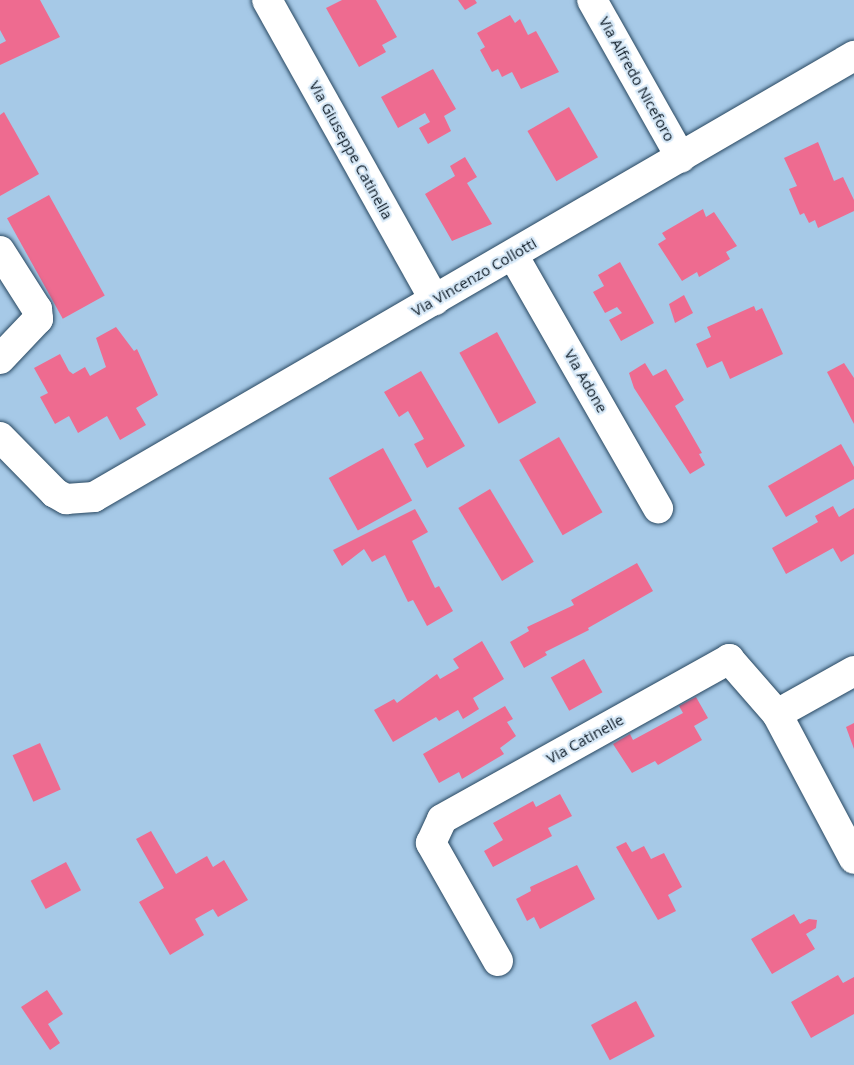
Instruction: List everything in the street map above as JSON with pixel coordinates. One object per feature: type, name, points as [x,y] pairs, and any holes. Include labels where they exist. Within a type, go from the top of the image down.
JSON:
[{"type":"street","name":"Via Giuseppe Catinella","points":[[267,0],[435,300]]},
{"type":"street","name":"Via Alfredo Niceforo","points":[[592,0],[681,158]]},
{"type":"street","name":"Via Vincenzo Collotti","points":[[0,437],[55,493],[66,499],[94,497],[854,56]]},
{"type":"street","points":[[0,251],[37,309],[38,319],[0,359]]},
{"type":"street","name":"Via Adone","points":[[513,255],[658,508]]},
{"type":"street","name":"Via Catinelle","points":[[498,961],[431,843],[442,819],[729,658],[777,714]]},
{"type":"street","points":[[854,671],[777,714],[854,859]]},
{"type":"building","points":[[0,0],[40,0],[60,37],[0,65],[0,44],[6,41],[0,30]]},
{"type":"building","points":[[342,0],[376,0],[397,37],[382,45],[386,52],[359,67],[326,8]]},
{"type":"building","points":[[458,0],[475,0],[477,3],[465,10]]},
{"type":"building","points":[[510,15],[515,23],[520,19],[528,35],[536,31],[559,72],[521,89],[512,72],[502,77],[498,69],[492,72],[480,50],[485,47],[477,33]]},
{"type":"building","points":[[433,69],[456,109],[444,116],[451,131],[428,144],[419,128],[430,122],[425,113],[398,128],[381,97]]},
{"type":"building","points":[[569,107],[598,157],[556,181],[527,131]]},
{"type":"building","points":[[4,112],[39,174],[0,196],[0,115]]},
{"type":"building","points":[[818,142],[834,181],[843,177],[854,200],[854,211],[818,228],[815,220],[809,223],[804,213],[800,215],[789,189],[797,186],[784,158]]},
{"type":"building","points":[[465,157],[477,177],[467,183],[492,224],[452,241],[425,194],[455,176],[450,166]]},
{"type":"building","points":[[49,195],[105,296],[63,319],[7,218]]},
{"type":"building","points":[[703,209],[706,217],[714,212],[737,246],[726,252],[730,259],[699,277],[697,272],[682,281],[658,244],[666,239],[662,233]]},
{"type":"building","points":[[620,262],[654,323],[621,341],[609,320],[622,313],[617,307],[605,313],[593,292],[604,286],[598,275]]},
{"type":"building","points":[[684,295],[693,313],[675,323],[669,304]]},
{"type":"building","points":[[754,306],[756,311],[762,308],[783,354],[730,379],[722,361],[707,368],[696,344],[711,337],[707,327]]},
{"type":"building","points":[[116,327],[134,351],[137,349],[158,395],[136,408],[146,425],[120,440],[107,416],[78,433],[69,416],[55,424],[40,397],[48,393],[34,368],[60,354],[73,374],[85,367],[90,376],[106,367],[96,338]]},
{"type":"building","points":[[497,332],[536,403],[499,424],[459,353]]},
{"type":"building","points":[[645,363],[653,376],[666,369],[684,400],[675,406],[702,453],[699,454],[705,465],[690,474],[634,388],[629,373]]},
{"type":"building","points":[[844,363],[854,378],[854,424],[827,372]]},
{"type":"building","points":[[421,371],[465,446],[427,468],[414,444],[424,439],[408,411],[399,417],[384,392]]},
{"type":"building","points":[[559,437],[602,512],[563,535],[519,460]]},
{"type":"building","points":[[841,444],[854,467],[854,479],[786,517],[768,486]]},
{"type":"building","points":[[383,448],[412,500],[358,531],[329,478]]},
{"type":"building","points":[[490,489],[534,562],[502,581],[458,508]]},
{"type":"building","points":[[833,506],[839,517],[854,508],[854,554],[841,562],[833,548],[786,574],[772,548],[818,522],[815,516]]},
{"type":"building","points":[[415,509],[428,532],[412,541],[435,588],[439,586],[453,611],[427,626],[413,600],[408,602],[385,555],[372,562],[364,549],[342,566],[333,550]]},
{"type":"building","points":[[637,563],[653,591],[588,628],[589,630],[545,652],[547,655],[524,668],[510,642],[529,631],[527,627],[574,605],[571,600]]},
{"type":"building","points":[[482,641],[504,679],[473,698],[479,709],[463,719],[458,710],[439,721],[436,717],[393,742],[374,710],[394,699],[397,703],[437,674],[440,679],[459,668],[453,659]]},
{"type":"building","points":[[584,659],[602,692],[569,711],[551,677]]},
{"type":"building","points":[[696,697],[708,718],[694,726],[702,740],[658,765],[655,761],[632,773],[613,744],[630,734],[633,740],[683,713],[679,706]]},
{"type":"building","points":[[505,706],[513,719],[507,722],[516,736],[500,748],[504,754],[462,779],[459,772],[439,783],[423,754]]},
{"type":"building","points":[[854,723],[854,749],[846,727]]},
{"type":"building","points":[[40,743],[61,790],[33,802],[13,755]]},
{"type":"building","points":[[560,794],[572,816],[548,828],[552,836],[493,867],[484,851],[503,840],[493,823],[533,801],[536,807]]},
{"type":"building","points":[[151,831],[176,874],[207,856],[213,867],[224,860],[248,900],[218,917],[213,909],[195,919],[204,935],[170,955],[139,902],[164,888],[136,839]]},
{"type":"building","points":[[626,842],[632,852],[644,846],[651,859],[664,853],[682,887],[668,895],[676,911],[658,920],[616,847]]},
{"type":"building","points":[[66,862],[81,890],[46,909],[31,881]]},
{"type":"building","points":[[577,865],[595,899],[540,929],[534,917],[527,921],[516,899],[531,891],[530,887]]},
{"type":"building","points":[[794,914],[800,924],[809,919],[817,920],[816,928],[806,934],[815,949],[772,974],[751,939]]},
{"type":"building","points":[[838,975],[843,983],[854,977],[854,1014],[811,1038],[791,1002]]},
{"type":"building","points":[[47,990],[63,1014],[48,1024],[60,1043],[50,1050],[21,1007]]},
{"type":"building","points":[[636,1001],[655,1036],[610,1060],[591,1025]]}]
